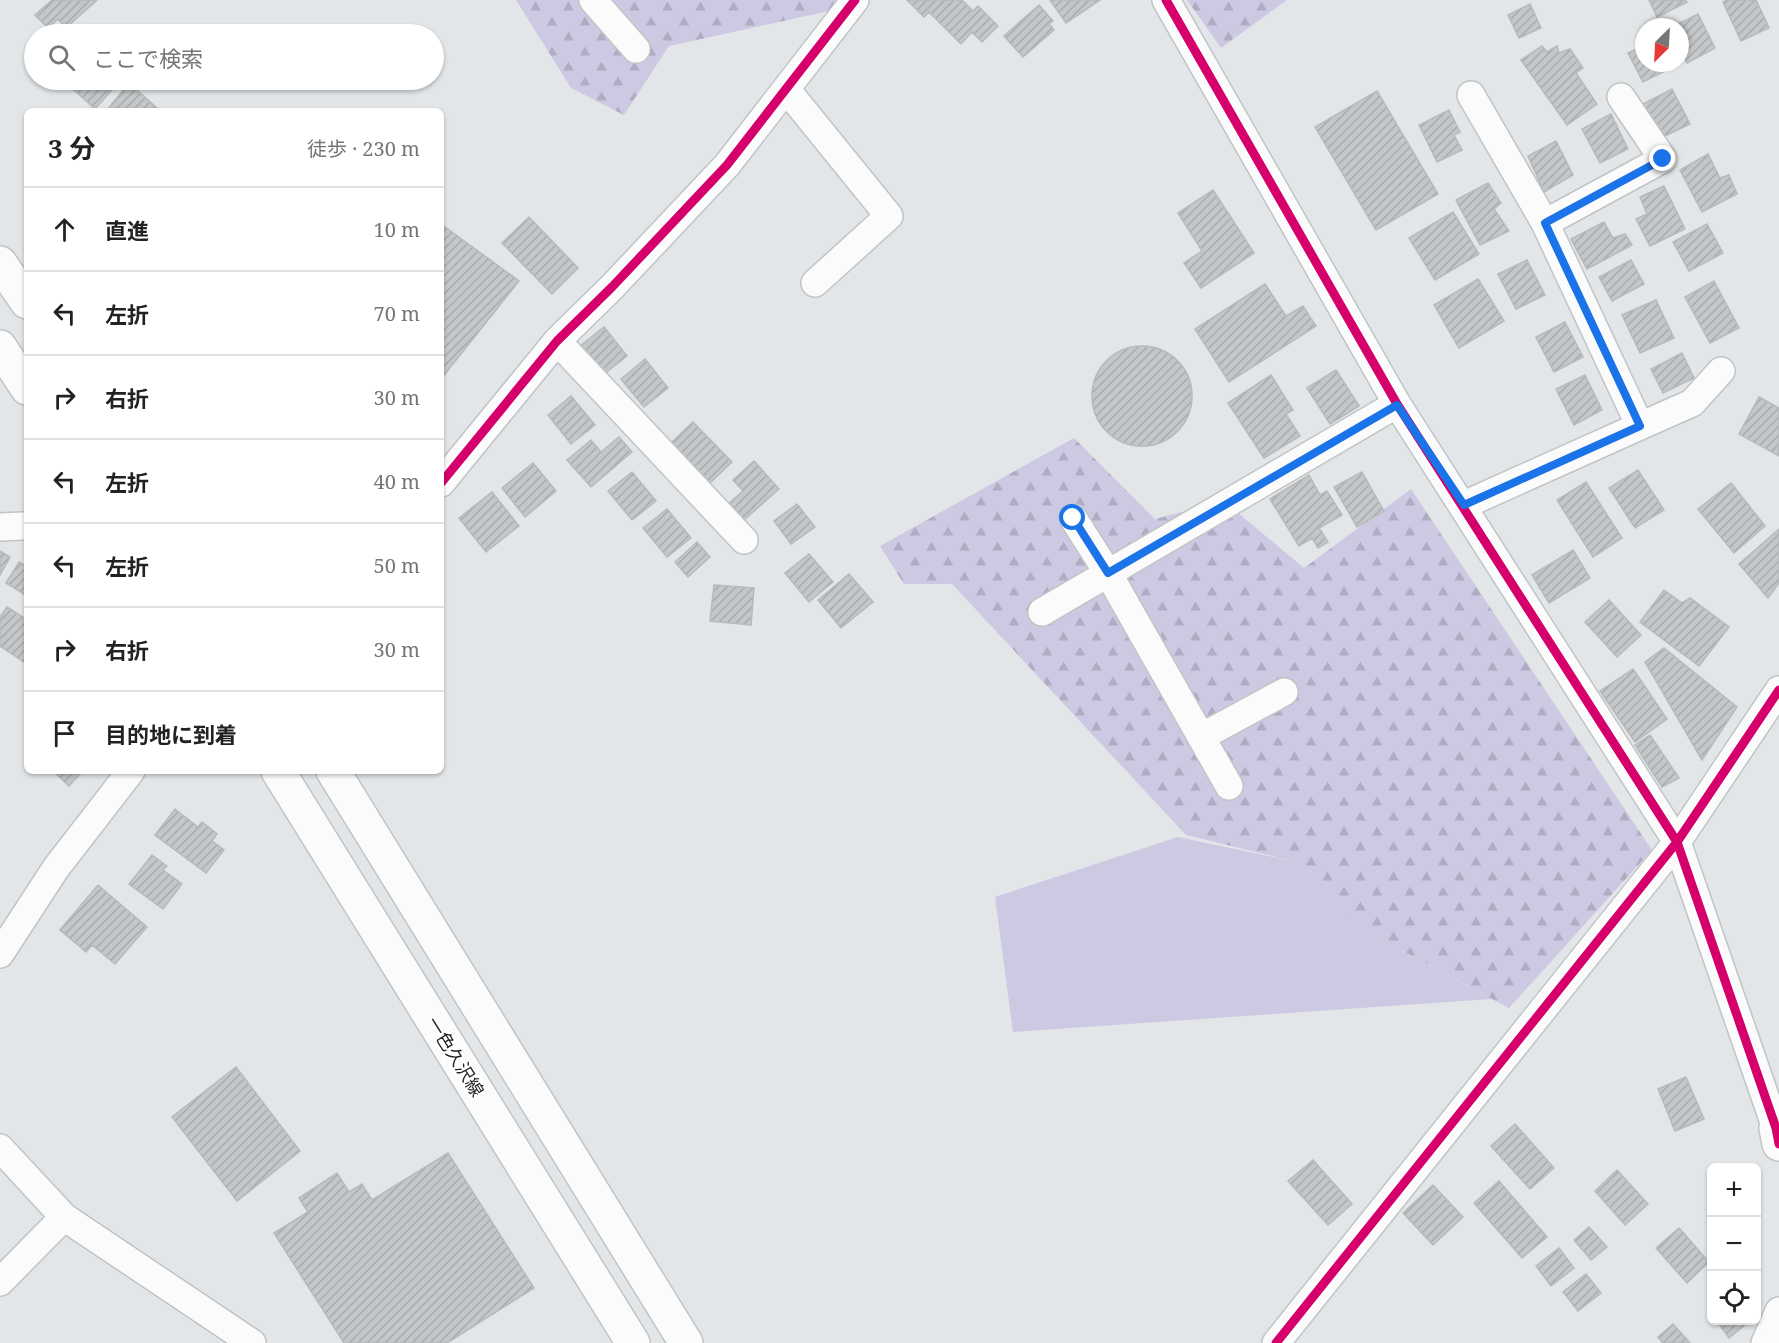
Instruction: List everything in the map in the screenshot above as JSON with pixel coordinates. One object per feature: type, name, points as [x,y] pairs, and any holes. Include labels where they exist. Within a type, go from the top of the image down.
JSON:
[{"type":"main road","points":[[0,263],[24,298]]},
{"type":"main road","points":[[0,347],[24,383]]},
{"type":"main road","name":"一色久沢線","points":[[280,774],[633,1343]]},
{"type":"main road","points":[[335,774],[686,1343]]},
{"type":"street","points":[[593,0],[636,49]]},
{"type":"street","points":[[444,479],[557,341],[612,287],[727,165],[855,0]]},
{"type":"street","points":[[1166,0],[1397,405],[1464,505],[1677,842],[1778,1136]]},
{"type":"street","points":[[786,88],[889,216],[815,283]]},
{"type":"street","points":[[1471,95],[1545,223],[1640,426]]},
{"type":"street","points":[[1545,223],[1663,159],[1621,97]]},
{"type":"street","points":[[557,341],[744,540]]},
{"type":"street","points":[[1464,505],[1692,404],[1721,371]]},
{"type":"street","points":[[1042,612],[1397,405]]},
{"type":"street","points":[[1073,518],[1108,573],[1228,786]]},
{"type":"street","points":[[1276,1343],[1677,842],[1779,690]]},
{"type":"street","points":[[1201,737],[1284,692]]},
{"type":"street","points":[[0,954],[56,868],[129,774]]},
{"type":"street","points":[[0,1148],[64,1217],[252,1343]]},
{"type":"street","points":[[0,1282],[64,1217]]},
{"type":"street","points":[[1765,1343],[1779,1311]]},
{"type":"green space","points":[[516,0],[837,0],[829,11],[669,46],[624,115],[571,88]]},
{"type":"green space","points":[[1187,0],[1287,0],[1221,48]]},
{"type":"green space","points":[[1074,438],[1155,519],[1224,501],[1304,568],[1411,489],[1652,850],[1509,1008],[1347,921],[1292,861],[1186,835],[952,584],[904,584],[880,546]]},
{"type":"green space","points":[[1178,837],[1292,861],[1347,921],[1492,999],[1013,1032],[995,897]]},
{"type":"building","points":[[52,0],[97,0],[70,24],[62,24],[58,19],[52,24],[44,24],[35,15]]},
{"type":"building","points":[[907,0],[962,0],[973,11],[978,6],[998,26],[982,42],[972,32],[961,44],[929,12],[924,17]]},
{"type":"building","points":[[1050,0],[1100,0],[1066,23]]},
{"type":"building","points":[[1649,0],[1685,0],[1687,2],[1657,17]]},
{"type":"building","points":[[1756,0],[1769,28],[1741,41],[1723,2]]},
{"type":"building","points":[[1530,4],[1541,28],[1519,38],[1508,15]]},
{"type":"building","points":[[1039,5],[1053,21],[1049,24],[1054,30],[1023,57],[1004,36]]},
{"type":"building","points":[[1698,14],[1715,48],[1689,62],[1689,18]]},
{"type":"building","points":[[1542,46],[1547,52],[1557,46],[1559,53],[1570,49],[1583,68],[1576,73],[1597,104],[1567,125],[1521,60]]},
{"type":"building","points":[[1635,50],[1635,67],[1628,53]]},
{"type":"building","points":[[1638,72],[1663,72],[1643,82]]},
{"type":"building","points":[[1672,89],[1690,124],[1661,138],[1643,104]]},
{"type":"building","points":[[74,90],[112,90],[94,108]]},
{"type":"building","points":[[123,90],[137,90],[157,108],[108,108]]},
{"type":"building","points":[[1377,91],[1438,194],[1376,230],[1315,127]]},
{"type":"building","points":[[1449,110],[1460,132],[1454,135],[1462,150],[1437,162],[1419,125]]},
{"type":"building","points":[[1611,114],[1628,149],[1600,163],[1582,129]]},
{"type":"building","points":[[1556,141],[1573,175],[1544,192],[1528,156]]},
{"type":"building","points":[[1708,154],[1720,178],[1729,175],[1737,194],[1702,212],[1680,170]]},
{"type":"building","points":[[1488,183],[1501,203],[1494,209],[1509,231],[1480,245],[1456,200]]},
{"type":"building","points":[[1664,186],[1685,229],[1650,246],[1636,219],[1647,214],[1640,197]]},
{"type":"building","points":[[1213,190],[1254,253],[1201,288],[1184,263],[1202,251],[1178,213]]},
{"type":"building","points":[[1453,212],[1479,254],[1435,280],[1409,238]]},
{"type":"building","points":[[529,217],[578,268],[552,294],[502,243]]},
{"type":"building","points":[[1604,222],[1613,238],[1625,234],[1632,245],[1587,269],[1571,239]]},
{"type":"building","points":[[1707,224],[1723,253],[1689,271],[1673,242]]},
{"type":"building","points":[[444,226],[519,281],[444,375]]},
{"type":"building","points":[[1527,260],[1545,295],[1516,309],[1498,274]]},
{"type":"building","points":[[1631,260],[1644,284],[1612,301],[1599,277]]},
{"type":"building","points":[[1478,279],[1504,321],[1459,348],[1434,305]]},
{"type":"building","points":[[1714,281],[1739,328],[1710,343],[1685,297]]},
{"type":"building","points":[[1265,284],[1286,316],[1303,306],[1316,326],[1229,382],[1195,329]]},
{"type":"building","points":[[1656,300],[1674,338],[1640,353],[1622,315]]},
{"type":"building","points":[[1565,322],[1583,357],[1554,372],[1536,337]]},
{"type":"building","points":[[604,327],[627,356],[603,375],[580,346]]},
{"type":"building","points":[[1142,346],[1161,350],[1177,361],[1188,377],[1192,396],[1188,415],[1177,431],[1161,442],[1142,446],[1123,442],[1107,431],[1096,415],[1092,396],[1096,377],[1107,361],[1123,350]]},
{"type":"building","points":[[1682,353],[1694,378],[1663,393],[1651,369]]},
{"type":"building","points":[[645,359],[668,388],[644,407],[621,379]]},
{"type":"building","points":[[1336,370],[1359,406],[1330,424],[1307,388]]},
{"type":"building","points":[[1271,375],[1293,410],[1286,414],[1300,436],[1264,458],[1228,403]]},
{"type":"building","points":[[1585,375],[1602,410],[1574,425],[1556,389]]},
{"type":"building","points":[[571,396],[595,425],[571,444],[548,415]]},
{"type":"building","points":[[1759,397],[1779,408],[1779,456],[1739,434]]},
{"type":"building","points":[[693,422],[732,462],[709,484],[671,443]]},
{"type":"building","points":[[619,437],[632,452],[591,487],[567,460],[591,440],[601,452]]},
{"type":"building","points":[[754,461],[779,489],[743,521],[728,504],[743,491],[733,480]]},
{"type":"building","points":[[533,463],[556,491],[525,517],[502,488]]},
{"type":"building","points":[[1638,470],[1664,510],[1635,528],[1609,488]]},
{"type":"building","points":[[632,472],[656,501],[632,520],[608,491]]},
{"type":"building","points":[[1362,472],[1384,511],[1357,527],[1334,487]]},
{"type":"building","points":[[1309,475],[1320,495],[1327,491],[1342,515],[1319,528],[1328,542],[1318,548],[1312,538],[1299,546],[1270,499]]},
{"type":"building","points":[[1586,482],[1622,538],[1593,557],[1557,500]]},
{"type":"building","points":[[1731,483],[1765,526],[1734,553],[1698,509]]},
{"type":"building","points":[[492,492],[519,526],[486,552],[459,518]]},
{"type":"building","points":[[797,504],[815,527],[791,544],[774,521]]},
{"type":"building","points":[[667,509],[691,538],[667,557],[643,528]]},
{"type":"building","points":[[1779,529],[1779,583],[1768,598],[1739,564]]},
{"type":"building","points":[[697,542],[710,557],[688,577],[675,562]]},
{"type":"building","points":[[1573,550],[1590,578],[1549,603],[1532,575]]},
{"type":"building","points":[[0,551],[10,557],[0,575]]},
{"type":"building","points":[[809,554],[833,582],[809,602],[785,573]]},
{"type":"building","points":[[19,562],[24,565],[24,594],[6,583]]},
{"type":"building","points":[[849,574],[873,602],[841,628],[818,600]]},
{"type":"building","points":[[714,585],[754,588],[751,625],[710,621]]},
{"type":"building","points":[[1664,590],[1682,603],[1690,598],[1729,627],[1699,666],[1640,622]]},
{"type":"building","points":[[1609,600],[1641,635],[1617,657],[1585,622]]},
{"type":"building","points":[[7,607],[24,618],[24,662],[0,646],[0,617]]},
{"type":"building","points":[[1664,648],[1737,707],[1702,760],[1645,662]]},
{"type":"building","points":[[1633,669],[1667,719],[1635,742],[1600,691]]},
{"type":"building","points":[[1650,735],[1679,778],[1662,787],[1635,745]]},
{"type":"building","points":[[56,774],[80,774],[69,786]]},
{"type":"building","points":[[175,809],[198,827],[202,822],[217,834],[212,841],[224,850],[206,873],[155,835]]},
{"type":"building","points":[[152,855],[167,866],[163,870],[182,884],[163,909],[129,884]]},
{"type":"building","points":[[98,885],[147,927],[115,964],[92,945],[86,952],[60,930]]},
{"type":"building","points":[[236,1067],[300,1151],[237,1201],[172,1117]]},
{"type":"building","points":[[1686,1077],[1704,1119],[1675,1131],[1658,1089]]},
{"type":"building","points":[[1515,1124],[1554,1168],[1530,1189],[1491,1146]]},
{"type":"building","points":[[448,1153],[534,1288],[447,1343],[344,1343],[274,1233],[308,1212],[299,1198],[337,1173],[349,1192],[362,1184],[372,1200]]},
{"type":"building","points":[[1313,1160],[1352,1204],[1328,1225],[1288,1181]]},
{"type":"building","points":[[1617,1170],[1648,1204],[1625,1225],[1595,1191]]},
{"type":"building","points":[[1499,1181],[1547,1237],[1522,1258],[1474,1203]]},
{"type":"building","points":[[1433,1185],[1463,1217],[1433,1245],[1403,1213]]},
{"type":"building","points":[[1589,1227],[1607,1247],[1591,1260],[1574,1240]]},
{"type":"building","points":[[1679,1228],[1707,1260],[1707,1264],[1687,1283],[1656,1248]]},
{"type":"building","points":[[1559,1248],[1574,1268],[1551,1286],[1536,1266]]},
{"type":"building","points":[[1586,1274],[1601,1293],[1578,1311],[1563,1292]]},
{"type":"building","points":[[1673,1324],[1690,1343],[1663,1343],[1658,1337]]},
{"type":"building","points":[[1720,1325],[1745,1325],[1729,1338]]},
{"type":"cycle path","points":[[444,479],[557,341],[612,287],[727,165],[855,0]]},
{"type":"cycle path","points":[[1166,0],[1397,404],[1677,842],[1776,1128],[1779,1144]]},
{"type":"cycle path","points":[[1276,1343],[1677,842],[1779,690]]},
{"type":"route","points":[[1073,518],[1108,573],[1397,405],[1464,505],[1640,426],[1545,223],[1663,159]]}]
